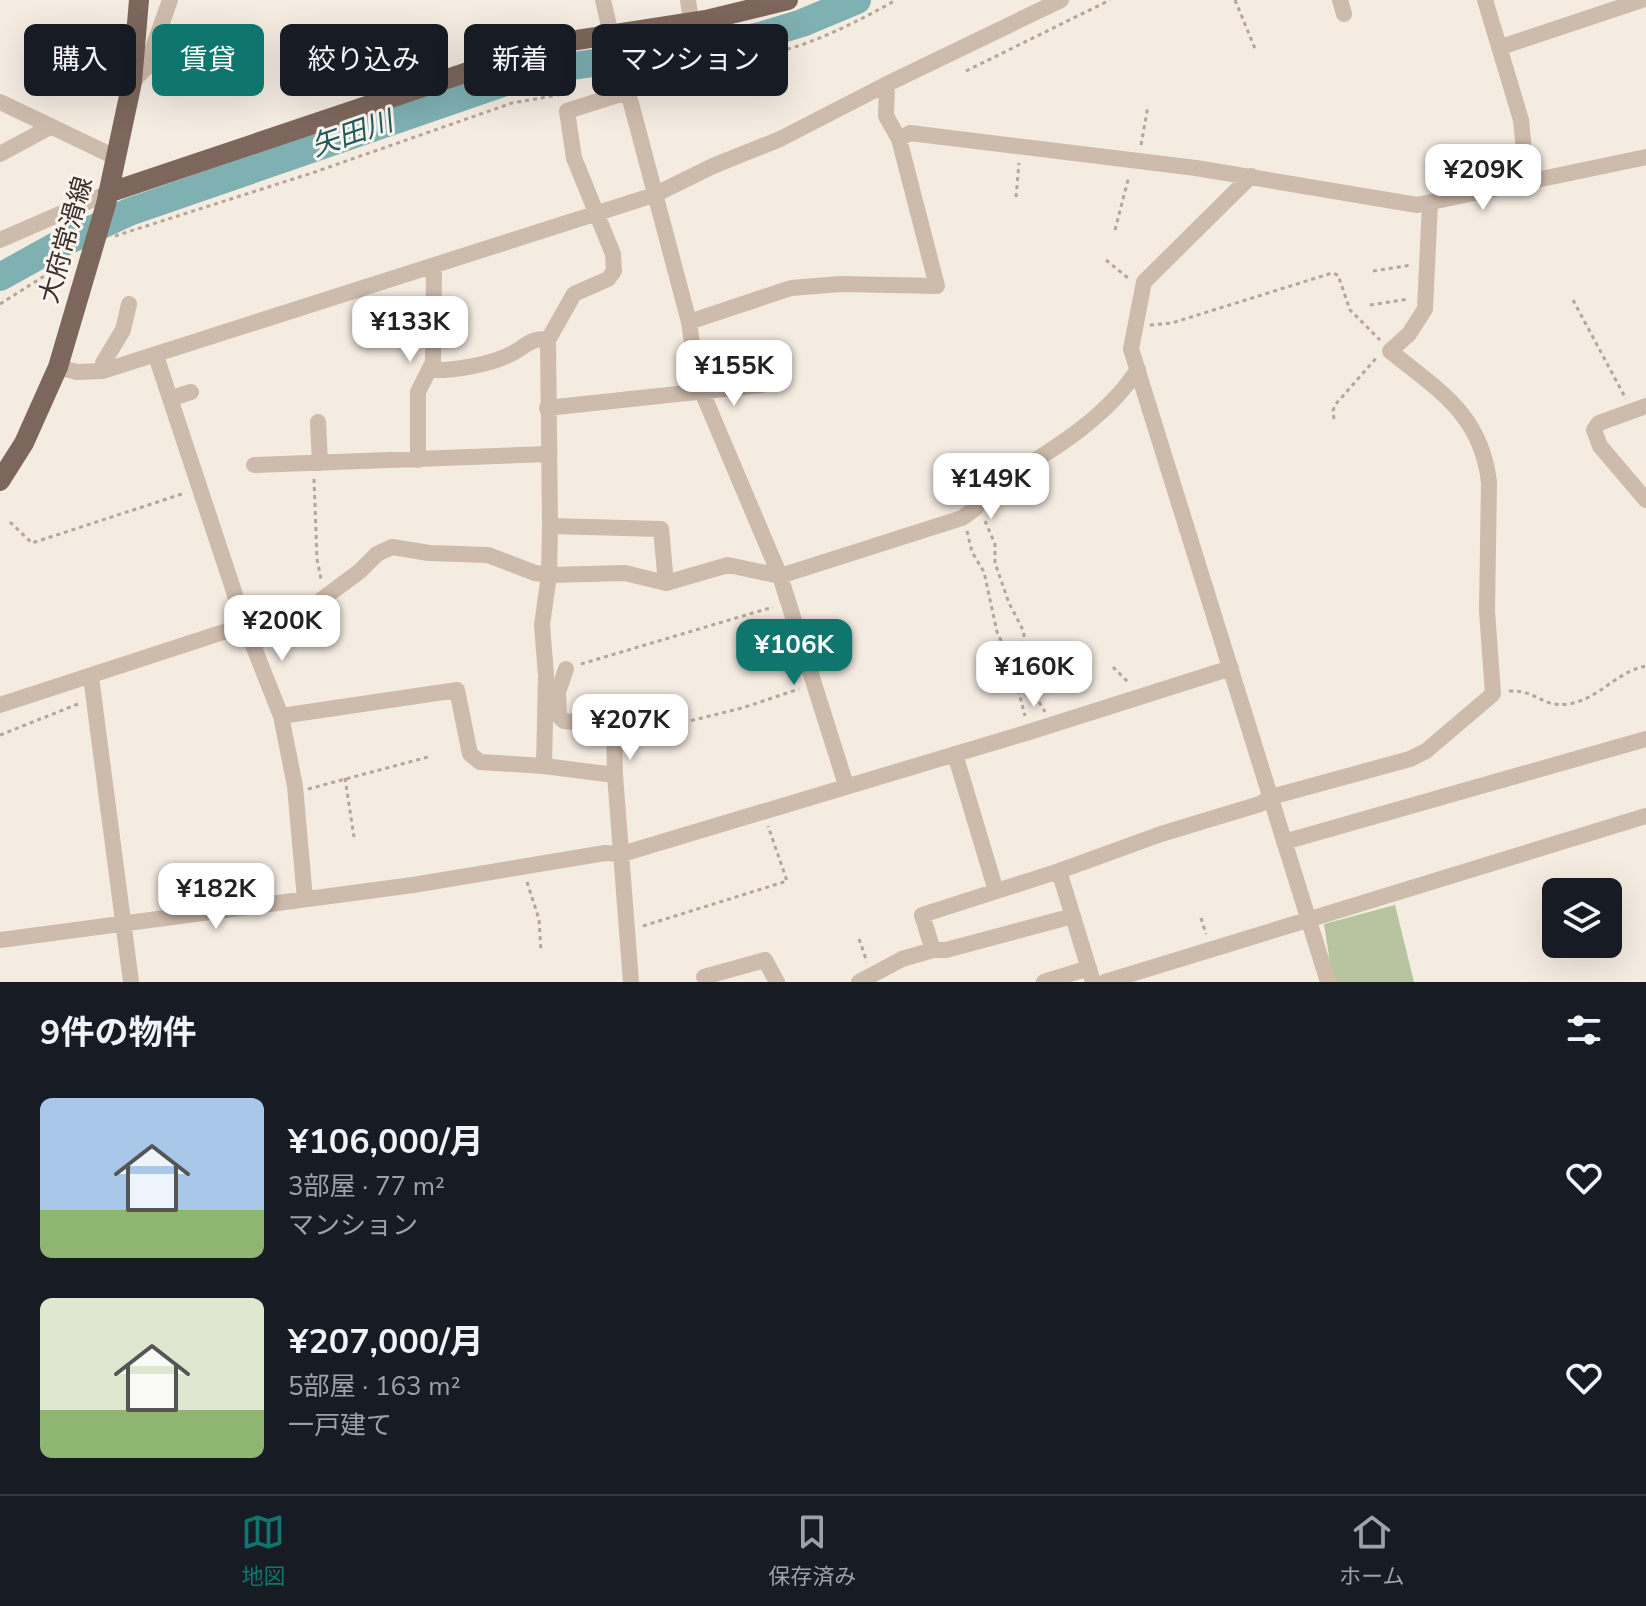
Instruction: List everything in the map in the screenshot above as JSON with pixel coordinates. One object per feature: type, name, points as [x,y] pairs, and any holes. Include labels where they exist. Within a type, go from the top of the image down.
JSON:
[{"type":"main road","points":[[681,24],[788,0]]},
{"type":"main road","name":"大府常滑線","points":[[136,38],[139,5]]},
{"type":"main road","points":[[107,198],[504,59],[551,44],[592,39]]},
{"type":"main road","name":"大府常滑線","points":[[0,481],[24,443],[58,367],[107,198],[129,96]]},
{"type":"street","points":[[603,0],[609,24]]},
{"type":"street","points":[[688,0],[691,22]]},
{"type":"street","points":[[58,367],[77,372],[103,371],[156,356],[654,195],[713,166],[780,139],[1061,0]]},
{"type":"street","points":[[1485,0],[1521,120],[1527,182]]},
{"type":"street","points":[[1501,47],[1642,0]]},
{"type":"street","points":[[139,5],[152,15],[169,5]]},
{"type":"street","points":[[136,78],[146,68],[169,5]]},
{"type":"street","points":[[689,322],[791,288],[841,284],[937,286],[899,139],[886,116],[887,84]]},
{"type":"street","points":[[544,766],[546,675],[542,625],[549,575],[550,526],[548,340],[574,294],[608,279],[614,271],[613,254],[574,158],[567,111],[599,96]]},
{"type":"street","points":[[627,96],[689,322],[697,380],[780,576],[846,785]]},
{"type":"street","points":[[0,102],[115,157]]},
{"type":"street","points":[[0,154],[50,127]]},
{"type":"street","points":[[899,139],[910,133],[1136,161],[1251,176],[1417,205],[1646,157]]},
{"type":"street","points":[[1251,176],[1144,282],[1131,349],[1328,982]]},
{"type":"street","points":[[0,240],[107,198]]},
{"type":"street","points":[[933,950],[922,915],[1260,804],[1271,797],[1410,759],[1426,751],[1493,694],[1487,611],[1487,464],[1459,408],[1390,351],[1419,321],[1427,296],[1430,203]]},
{"type":"street","points":[[418,460],[418,392],[433,362],[434,266]]},
{"type":"street","points":[[103,371],[103,363],[123,330],[129,304]]},
{"type":"street","points":[[429,370],[458,370],[513,353],[521,346],[542,338],[548,340]]},
{"type":"street","points":[[156,356],[245,625],[281,716],[295,792],[305,899]]},
{"type":"street","points":[[0,705],[245,625],[301,615],[360,571],[377,554],[392,547],[429,553],[488,555],[535,573],[549,575],[625,573],[666,583],[728,565],[780,576],[969,513],[975,498],[1087,424],[1124,390],[1138,369]]},
{"type":"street","points":[[547,408],[761,385]]},
{"type":"street","points":[[172,398],[191,392]]},
{"type":"street","points":[[1639,408],[1599,423],[1594,436],[1646,500]]},
{"type":"street","points":[[317,463],[318,422]]},
{"type":"street","points":[[254,465],[548,454]]},
{"type":"street","points":[[550,526],[661,529],[666,583]]},
{"type":"street","points":[[0,940],[413,885],[605,853],[622,854],[1231,668]]},
{"type":"street","points":[[566,669],[558,692],[559,716],[564,721],[614,726],[618,841],[622,854],[631,982]]},
{"type":"street","points":[[91,677],[131,982]]},
{"type":"street","points":[[281,716],[457,690],[470,754],[474,759],[615,775]]},
{"type":"street","points":[[1284,842],[1646,739]]},
{"type":"street","points":[[955,754],[996,891]]},
{"type":"street","points":[[1105,982],[1646,816]]},
{"type":"street","points":[[1044,982],[1091,975],[1059,871]]},
{"type":"street","points":[[865,979],[902,959],[1073,916]]},
{"type":"street","points":[[707,982],[704,977],[765,960],[777,982]]},
{"type":"path","points":[[788,49],[840,30],[896,0]]},
{"type":"path","points":[[966,71],[1110,0]]},
{"type":"path","points":[[1235,0],[1256,51]]},
{"type":"path","points":[[93,242],[312,173],[512,103],[552,96]]},
{"type":"path","points":[[1115,230],[1136,161],[1148,106]]},
{"type":"path","points":[[1016,197],[1021,147]]},
{"type":"path","points":[[1106,260],[1143,290]]},
{"type":"path","points":[[1373,271],[1428,262]]},
{"type":"path","points":[[0,304],[49,273],[60,270],[83,274]]},
{"type":"path","points":[[1134,327],[1172,323],[1332,273],[1338,275],[1350,310],[1386,346],[1335,405],[1334,419]]},
{"type":"path","points":[[1370,305],[1427,296]]},
{"type":"path","points":[[1573,300],[1639,408]]},
{"type":"path","points":[[317,463],[317,559],[326,594]]},
{"type":"path","points":[[10,522],[32,543],[201,488]]},
{"type":"path","points":[[1029,732],[1011,662],[997,632],[984,572],[972,552],[969,513],[982,515],[995,544],[995,563],[1009,603],[1024,632],[1023,654],[1035,695],[1051,725]]},
{"type":"path","points":[[566,669],[789,603]]},
{"type":"path","points":[[1493,694],[1522,691],[1546,703],[1565,705],[1588,699],[1637,668],[1646,666]]},
{"type":"path","points":[[1113,667],[1140,697]]},
{"type":"path","points":[[614,740],[742,708],[814,684]]},
{"type":"path","points":[[0,735],[94,698]]},
{"type":"path","points":[[295,792],[428,757]]},
{"type":"path","points":[[345,778],[354,837]]},
{"type":"path","points":[[628,929],[787,881],[763,810]]},
{"type":"path","points":[[521,866],[539,919],[541,952]]},
{"type":"path","points":[[859,939],[865,979]]},
{"type":"green space","points":[[1395,905],[1414,982],[1333,982],[1324,924]]},
{"type":"waterway","name":"矢田川","points":[[0,277],[54,247],[129,212],[537,71],[708,47],[760,36],[802,23],[857,0]]}]
